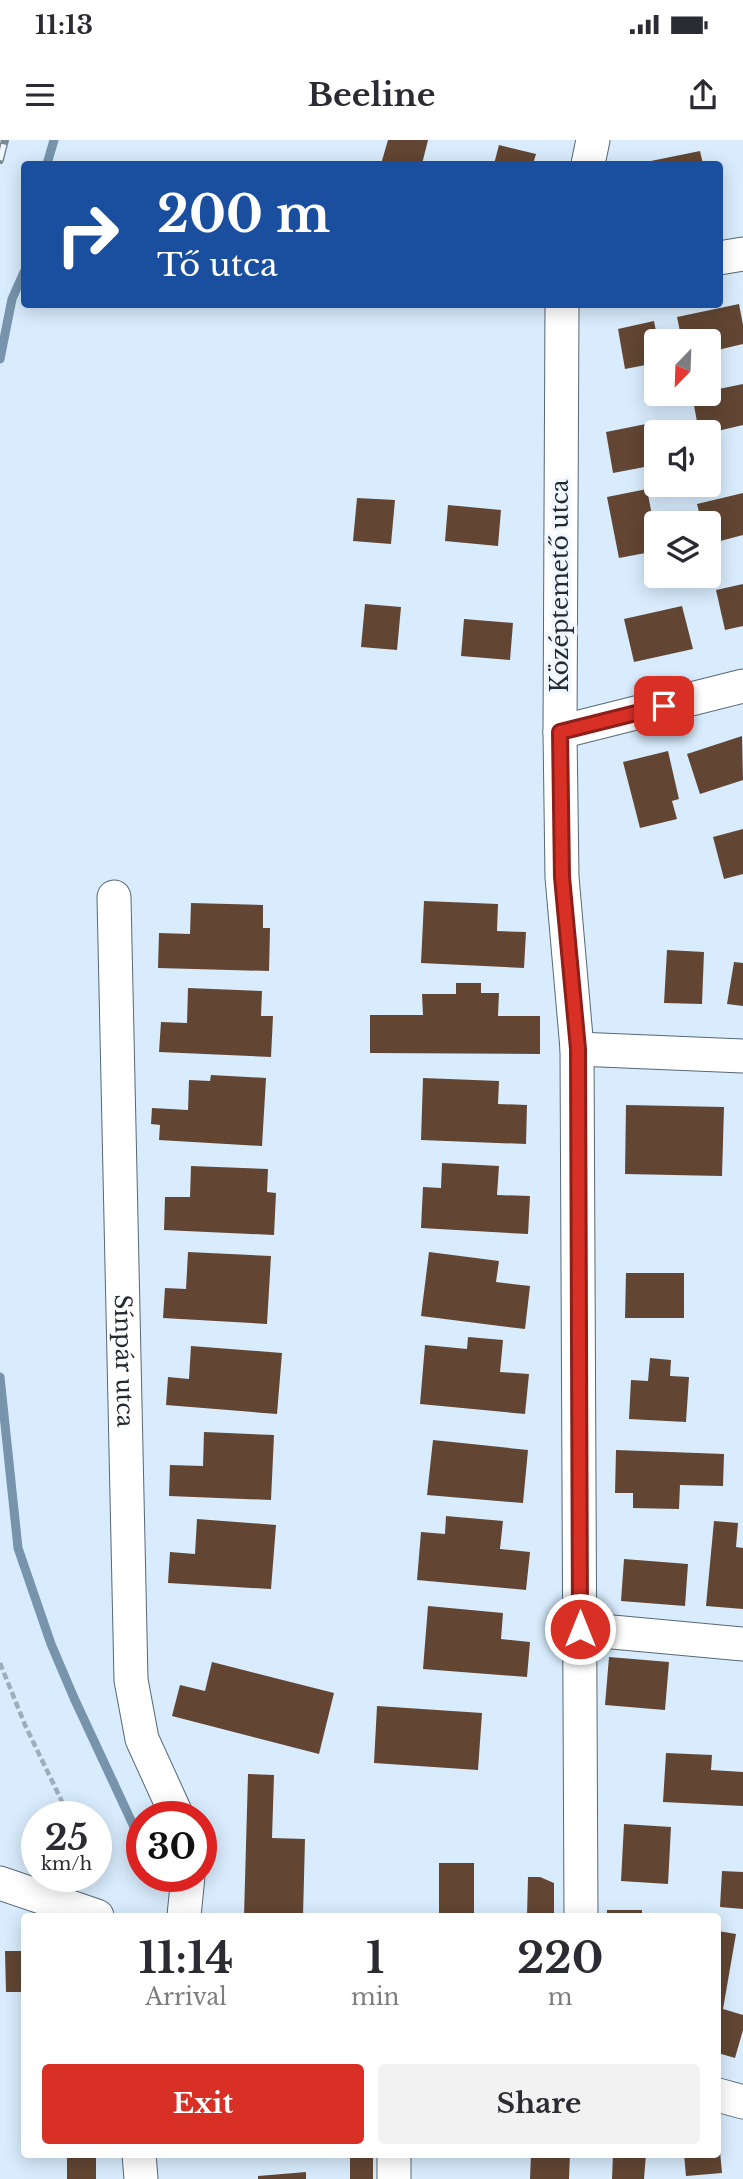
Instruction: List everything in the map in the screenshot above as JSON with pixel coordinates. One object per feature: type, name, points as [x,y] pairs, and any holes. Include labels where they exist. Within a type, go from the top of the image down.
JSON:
[{"type":"street","points":[[589,161],[593,140]]},
{"type":"street","points":[[723,257],[743,254]]},
{"type":"street","name":"Középtemető utca","points":[[562,308],[562,877],[578,1049],[581,1913]]},
{"type":"street","points":[[560,732],[743,686]]},
{"type":"street","name":"Sínpár utca","points":[[114,897],[131,1679],[142,1739],[170,1801]]},
{"type":"street","points":[[578,1049],[743,1056]]},
{"type":"street","points":[[580,1629],[743,1643]]},
{"type":"street","points":[[0,1883],[88,1913]]},
{"type":"street","points":[[184,1913],[186,1892]]},
{"type":"street","points":[[721,2096],[743,2102]]},
{"type":"street","points":[[139,2158],[141,2179]]},
{"type":"street","points":[[394,2158],[394,2179]]},
{"type":"path","points":[[0,1663],[25,1725],[62,1801]]},
{"type":"building","points":[[388,140],[428,140],[423,161],[382,161]]},
{"type":"building","points":[[499,145],[536,154],[534,161],[495,161]]},
{"type":"building","points":[[700,151],[702,161],[651,161]]},
{"type":"building","points":[[739,304],[743,344],[721,349],[721,329],[680,329],[677,317]]},
{"type":"building","points":[[654,321],[656,329],[644,329],[644,365],[625,369],[618,329]]},
{"type":"building","points":[[743,384],[743,425],[721,430],[721,420],[697,420],[694,406],[721,406],[721,389]]},
{"type":"building","points":[[644,424],[644,467],[613,473],[606,432]]},
{"type":"building","points":[[644,490],[644,497],[648,497],[651,511],[644,511],[644,553],[619,558],[607,497]]},
{"type":"building","points":[[743,493],[743,535],[721,541],[721,511],[699,511],[697,504]]},
{"type":"building","points":[[357,498],[395,500],[391,544],[353,541]]},
{"type":"building","points":[[448,505],[501,510],[498,546],[445,541]]},
{"type":"building","points":[[743,584],[743,626],[725,630],[716,590]]},
{"type":"building","points":[[365,604],[401,607],[397,650],[361,647]]},
{"type":"building","points":[[682,606],[693,649],[634,662],[624,619]]},
{"type":"building","points":[[464,619],[513,623],[510,660],[461,656]]},
{"type":"building","points":[[742,736],[743,780],[700,794],[687,754]]},
{"type":"building","points":[[668,751],[679,799],[672,801],[677,819],[640,828],[623,762]]},
{"type":"building","points":[[743,829],[743,874],[724,879],[713,837]]},
{"type":"building","points":[[424,901],[498,904],[497,931],[526,932],[524,968],[421,963]]},
{"type":"building","points":[[191,903],[263,905],[263,928],[270,928],[269,971],[158,968],[159,933],[190,934]]},
{"type":"building","points":[[667,950],[704,952],[702,1004],[664,1003]]},
{"type":"building","points":[[734,962],[743,963],[743,1006],[727,1004]]},
{"type":"building","points":[[456,983],[481,983],[481,993],[499,993],[498,1016],[540,1016],[540,1054],[370,1053],[370,1015],[423,1015],[422,994],[456,994]]},
{"type":"building","points":[[188,988],[262,991],[261,1016],[273,1016],[271,1057],[159,1052],[161,1022],[187,1023]]},
{"type":"building","points":[[211,1075],[266,1078],[262,1146],[159,1140],[160,1125],[151,1124],[152,1108],[188,1110],[189,1080],[210,1081]]},
{"type":"building","points":[[423,1078],[499,1081],[498,1104],[527,1105],[526,1144],[421,1140]]},
{"type":"building","points":[[626,1105],[724,1107],[722,1176],[625,1174]]},
{"type":"building","points":[[442,1163],[499,1166],[497,1195],[530,1196],[528,1234],[421,1228],[423,1187],[441,1188]]},
{"type":"building","points":[[191,1166],[268,1169],[267,1192],[276,1193],[274,1235],[164,1230],[165,1197],[190,1197]]},
{"type":"building","points":[[188,1252],[271,1256],[267,1324],[163,1318],[165,1288],[186,1289]]},
{"type":"building","points":[[429,1252],[499,1261],[496,1282],[530,1286],[525,1329],[421,1316]]},
{"type":"building","points":[[626,1273],[684,1273],[684,1318],[625,1318]]},
{"type":"building","points":[[468,1337],[503,1340],[500,1372],[529,1374],[525,1414],[420,1404],[425,1345],[467,1349]]},
{"type":"building","points":[[191,1346],[282,1353],[277,1414],[166,1405],[168,1377],[189,1379]]},
{"type":"building","points":[[650,1358],[671,1360],[670,1376],[689,1377],[686,1422],[629,1419],[631,1380],[648,1381]]},
{"type":"building","points":[[204,1432],[274,1435],[271,1500],[169,1496],[170,1465],[203,1466]]},
{"type":"building","points":[[433,1440],[528,1450],[523,1503],[427,1495]]},
{"type":"building","points":[[616,1450],[724,1454],[723,1486],[680,1485],[679,1509],[633,1508],[633,1493],[615,1493]]},
{"type":"building","points":[[446,1516],[503,1521],[500,1549],[530,1552],[526,1590],[417,1580],[421,1532],[445,1534]]},
{"type":"building","points":[[197,1519],[276,1525],[271,1589],[168,1583],[170,1552],[195,1554]]},
{"type":"building","points":[[714,1521],[738,1523],[736,1547],[743,1548],[743,1609],[706,1606]]},
{"type":"building","points":[[624,1559],[688,1564],[685,1606],[621,1601]]},
{"type":"building","points":[[428,1606],[503,1613],[501,1639],[530,1642],[527,1677],[423,1669]]},
{"type":"building","points":[[609,1657],[669,1662],[665,1710],[605,1705]]},
{"type":"building","points":[[212,1662],[334,1693],[319,1754],[172,1716],[180,1685],[205,1691]]},
{"type":"building","points":[[377,1706],[482,1713],[478,1770],[374,1763]]},
{"type":"building","points":[[666,1753],[712,1755],[711,1770],[743,1772],[743,1806],[663,1802]]},
{"type":"building","points":[[248,1774],[274,1775],[272,1838],[305,1839],[303,1913],[244,1913]]},
{"type":"building","points":[[624,1824],[671,1827],[668,1884],[621,1881]]},
{"type":"building","points":[[439,1863],[474,1863],[474,1913],[439,1913]]},
{"type":"building","points":[[722,1871],[743,1872],[743,1909],[720,1907]]},
{"type":"building","points":[[528,1877],[540,1877],[554,1883],[554,1913],[527,1913]]},
{"type":"building","points":[[607,1910],[642,1910],[642,1913],[607,1913]]},
{"type":"building","points":[[721,1932],[736,1934],[723,2009],[743,2015],[743,2030],[735,2058],[721,2054]]},
{"type":"building","points":[[5,1951],[21,1951],[21,1992],[6,1992]]},
{"type":"building","points":[[67,2158],[96,2158],[96,2179],[67,2179]]},
{"type":"building","points":[[350,2158],[373,2158],[373,2179],[350,2179]]},
{"type":"building","points":[[531,2158],[570,2158],[569,2179],[530,2179]]},
{"type":"building","points":[[613,2158],[646,2158],[644,2179],[612,2179]]},
{"type":"building","points":[[684,2158],[721,2158],[722,2173],[686,2176]]},
{"type":"building","points":[[306,2172],[306,2179],[258,2179],[258,2176]]},
{"type":"waterway","points":[[48,161],[54,140]]},
{"type":"waterway","points":[[0,359],[12,299],[21,279]]},
{"type":"waterway","points":[[0,1377],[18,1548],[51,1644],[126,1810]]},
{"type":"railway","points":[[0,160],[5,140]]},
{"type":"route","points":[[580,1629],[578,1049],[562,877],[560,732],[664,706]]}]
